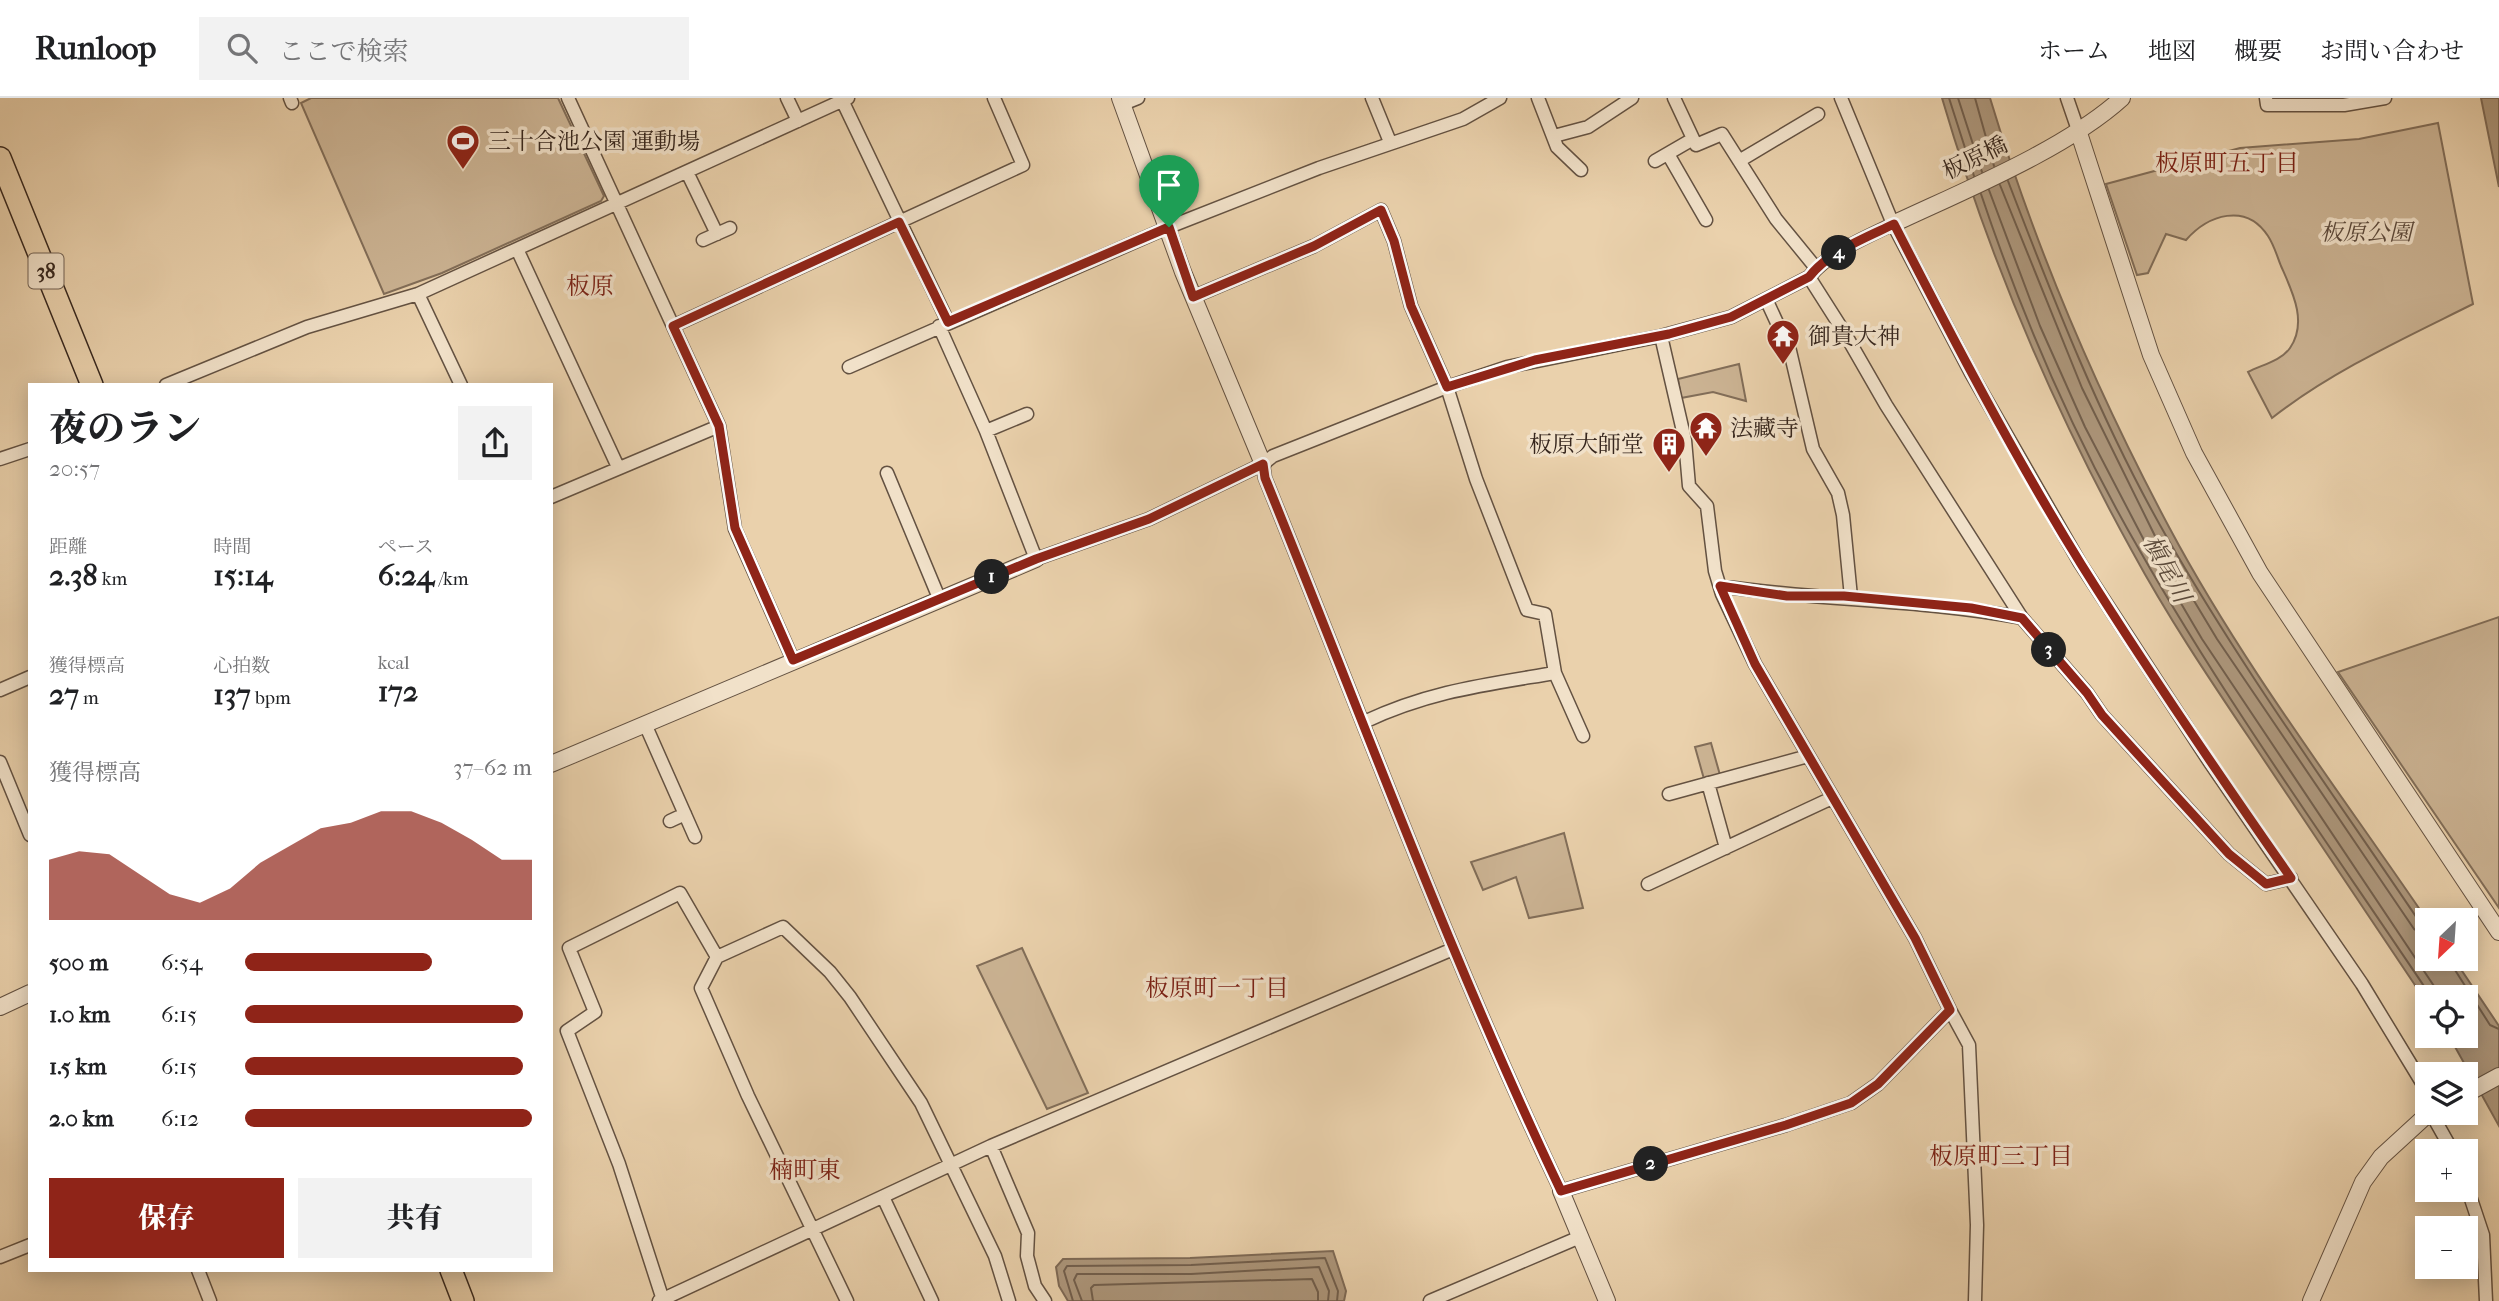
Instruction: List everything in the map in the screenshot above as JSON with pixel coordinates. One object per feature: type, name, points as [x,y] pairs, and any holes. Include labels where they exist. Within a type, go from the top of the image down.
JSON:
[{"type":"main road","name":"38","points":[[0,158],[91,383]]},
{"type":"main road","points":[[452,1272],[463,1301]]},
{"type":"street","points":[[568,98],[719,426],[735,528],[793,660]]},
{"type":"street","points":[[787,98],[798,121]]},
{"type":"street","points":[[673,326],[1023,165],[994,98]]},
{"type":"street","points":[[1372,98],[1390,142]]},
{"type":"street","points":[[849,367],[1169,227],[1390,142],[1463,119],[1500,98]]},
{"type":"street","points":[[1538,98],[1563,155],[1581,170]]},
{"type":"street","points":[[1554,136],[1588,127],[1632,98]]},
{"type":"street","points":[[1674,98],[1696,145],[1722,134],[1812,273],[1886,405],[2022,618],[2087,693],[2102,715],[2229,854],[2266,884],[2291,878]]},
{"type":"street","points":[[1841,98],[1894,224],[1971,373],[2080,563],[2209,761],[2291,878],[2415,1072]]},
{"type":"street","points":[[2067,98],[2151,355],[2194,453],[2260,573],[2499,932]]},
{"type":"street","name":"板原橋","points":[[1894,224],[2056,144],[2104,115],[2122,98]]},
{"type":"street","points":[[2266,98],[2267,105],[2344,105],[2385,98]]},
{"type":"street","points":[[171,383],[307,327],[418,293],[844,99],[944,324],[1036,559]]},
{"type":"street","points":[[1127,100],[1193,297],[1263,464],[1265,478],[1453,949],[1607,1301]]},
{"type":"street","points":[[1739,161],[1818,114]]},
{"type":"street","points":[[1655,161],[1693,139]]},
{"type":"street","points":[[1668,154],[1706,219]]},
{"type":"street","points":[[687,172],[717,234]]},
{"type":"street","points":[[1193,297],[1314,246],[1381,210],[1394,241],[1411,306],[1447,387],[1476,479],[1527,610],[1545,614],[1555,673],[1583,736]]},
{"type":"street","points":[[553,763],[939,598],[1036,559],[1149,519],[1263,464],[1273,456],[1447,387],[1535,360],[1661,336],[1731,317],[1812,273],[1857,241],[1894,224]]},
{"type":"street","points":[[703,240],[730,228]]},
{"type":"street","points":[[517,249],[618,467]]},
{"type":"street","points":[[418,293],[460,383]]},
{"type":"street","points":[[1766,299],[1790,351],[1813,449],[1838,493],[1843,515],[1851,597]]},
{"type":"street","points":[[1661,336],[1685,440],[1689,486],[1707,506],[1715,571],[1720,586],[1755,664],[1915,938],[1969,1045],[1977,1225],[1975,1301]]},
{"type":"street","points":[[986,431],[1027,414]]},
{"type":"street","points":[[553,496],[719,426]]},
{"type":"street","points":[[0,459],[28,450]]},
{"type":"street","points":[[887,473],[939,598]]},
{"type":"street","points":[[1720,586],[1787,596],[1851,597],[1971,608],[2022,618]]},
{"type":"street","points":[[1364,723],[1402,704],[1441,692],[1555,673]]},
{"type":"street","points":[[0,690],[28,678]]},
{"type":"street","points":[[645,724],[695,837]]},
{"type":"street","points":[[1669,794],[1808,756]]},
{"type":"street","points":[[0,762],[28,830]]},
{"type":"street","points":[[1708,783],[1726,848]]},
{"type":"street","points":[[1648,884],[1832,798]]},
{"type":"street","points":[[670,821],[685,814]]},
{"type":"street","points":[[717,957],[680,892],[569,948],[595,1012],[567,1031],[619,1164],[661,1301],[990,1146],[1453,949]]},
{"type":"street","points":[[847,1301],[701,988],[717,957],[783,928],[788,929],[830,971],[921,1103],[995,1256],[1009,1301]]},
{"type":"street","points":[[0,1007],[28,994]]},
{"type":"street","points":[[1561,1191],[1786,1125],[1851,1103],[1878,1084],[1950,1010]]},
{"type":"street","points":[[2478,1087],[2499,1076]]},
{"type":"street","points":[[2311,1301],[2363,1182],[2381,1157],[2417,1125]]},
{"type":"street","points":[[990,1146],[1028,1233],[1027,1256],[1035,1286],[1045,1301]]},
{"type":"street","points":[[883,1197],[932,1301]]},
{"type":"street","points":[[2472,1202],[2483,1235],[2486,1301]]},
{"type":"street","points":[[1430,1301],[1580,1237]]},
{"type":"street","points":[[0,1257],[28,1246]]},
{"type":"street","points":[[199,1272],[210,1301]]},
{"type":"green space","points":[[311,98],[558,98],[604,196],[601,201],[442,273],[384,294],[301,103]]},
{"type":"green space","name":"板原公園","points":[[2438,123],[2473,304],[2344,370],[2272,418],[2248,372],[2276,359],[2290,348],[2298,328],[2298,317],[2293,296],[2268,236],[2259,225],[2249,219],[2227,216],[2216,219],[2195,231],[2186,240],[2166,234],[2148,273],[2137,275],[2106,184],[2240,148],[2359,139]]},
{"type":"green space","points":[[1739,364],[1746,401],[1713,392],[1681,398],[1678,379]]},
{"type":"green space","points":[[2499,617],[2499,908],[2338,672]]},
{"type":"green space","points":[[1711,743],[1720,775],[1704,779],[1695,747]]},
{"type":"green space","points":[[1564,833],[1583,908],[1529,918],[1516,877],[1483,890],[1471,862]]},
{"type":"green space","points":[[1022,948],[1088,1093],[1047,1109],[977,966]]},
{"type":"water","name":"槇尾川","points":[[1942,98],[1990,98],[2027,209],[2069,317],[2117,423],[2169,527],[2197,578],[2260,678],[2419,908],[2415,908],[2415,971],[2462,971],[2471,985],[2415,985],[2162,604],[2103,497],[2049,386],[2002,273],[1960,157]]},
{"type":"water","points":[[2481,98],[2499,98],[2499,187]]},
{"type":"water","points":[[2478,995],[2499,1026],[2499,1126],[2478,1088],[2478,1062],[2463,1062],[2456,1048],[2478,1048]]},
{"type":"water","points":[[1333,1251],[1346,1291],[1344,1301],[1068,1301],[1059,1286],[1056,1267],[1063,1259],[1190,1258]]},
{"type":"place","name":"三十合池公園 運動場","points":[[463,171]]},
{"type":"place","name":"御貴大神","points":[[1783,366]]},
{"type":"place","name":"法藏寺","points":[[1706,458]]},
{"type":"place","name":"板原大師堂","points":[[1669,474]]},
{"type":"district","name":"板原町五丁目","points":[[2227,163]]},
{"type":"district","name":"板原","points":[[590,286]]},
{"type":"district","name":"板原町一丁目","points":[[1217,988]]},
{"type":"district","name":"板原町三丁目","points":[[2001,1156]]},
{"type":"district","name":"楠町東","points":[[805,1170]]},
{"type":"route","points":[[1381,210],[1394,241],[1411,306],[1447,387],[1535,360],[1669,334],[1731,317],[1809,277],[1815,268],[1857,241],[1894,224],[1971,373],[2080,563],[2209,761],[2291,878],[2266,884],[2229,854],[2102,715],[2087,693],[2022,618],[1971,608],[1844,596],[1787,596],[1720,586],[1755,664],[1915,938],[1950,1010],[1878,1084],[1851,1103],[1786,1125],[1561,1191],[1505,1072],[1398,815],[1364,723],[1265,478],[1263,464],[1149,519],[1036,559],[793,660],[735,528],[719,426],[673,326],[899,222],[948,322],[1169,227],[1193,297],[1314,246],[1381,210]]}]
